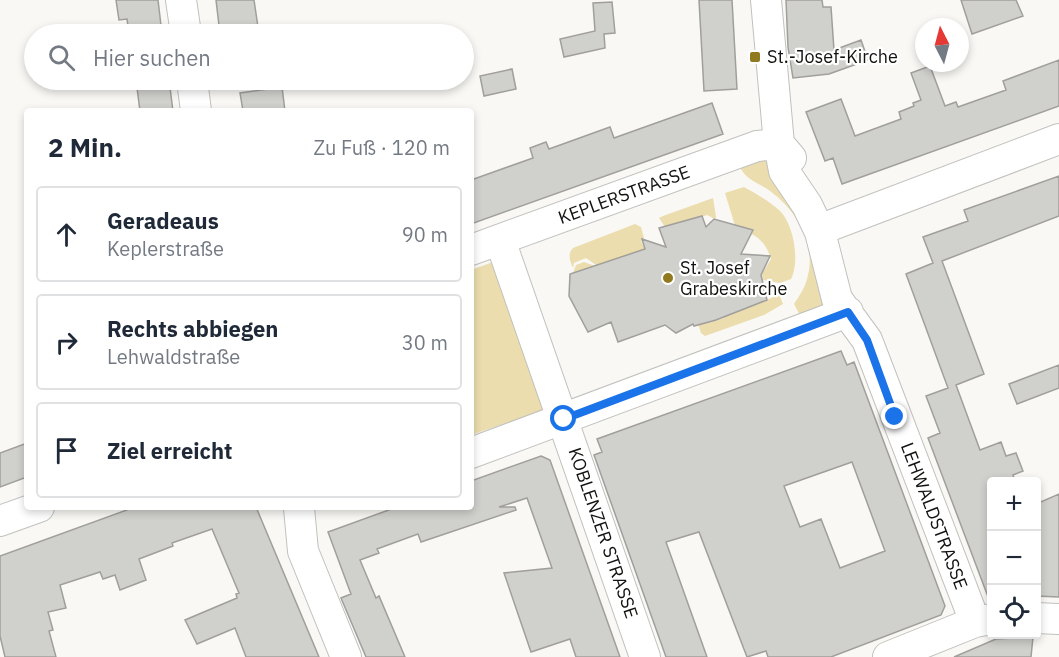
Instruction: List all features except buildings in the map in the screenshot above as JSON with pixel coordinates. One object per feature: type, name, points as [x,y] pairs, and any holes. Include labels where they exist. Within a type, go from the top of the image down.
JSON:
[{"type":"street","points":[[181,0],[185,24]]},
{"type":"street","points":[[474,452],[848,312],[854,299],[826,228],[784,171],[779,144],[766,0]]},
{"type":"street","points":[[193,90],[196,108]]},
{"type":"street","points":[[826,228],[1059,139]]},
{"type":"street","name":"KEPLERSTRASSE","points":[[474,249],[757,146],[779,144]]},
{"type":"street","name":"KOBLENZER STRASSE","points":[[500,240],[645,657]]},
{"type":"street","name":"LEHWALDSTRASSE","points":[[848,312],[867,340],[983,620]]},
{"type":"street","points":[[0,521],[31,510]]},
{"type":"street","points":[[304,510],[303,551],[346,657]]},
{"type":"street","points":[[1041,618],[1059,619]]},
{"type":"street","points":[[888,657],[983,620]]},
{"type":"shaded area","points":[[765,157],[786,183],[833,306],[804,323],[794,304],[806,283],[810,263],[802,228],[796,217],[779,199],[749,178],[739,165]]},
{"type":"shaded area","points":[[744,187],[772,204],[785,217],[792,234],[795,254],[794,272],[791,279],[780,283],[763,280],[762,274],[771,259],[766,247],[754,235],[736,229],[725,193]]},
{"type":"shaded area","points":[[713,198],[715,219],[707,215],[667,230],[659,218],[663,216]]},
{"type":"shaded area","points":[[635,224],[641,227],[644,238],[641,241],[646,252],[610,320],[575,279],[573,273],[576,265],[584,262],[595,266],[597,270],[599,267],[586,258],[574,263],[573,268],[570,253],[573,248]]},
{"type":"shaded area","points":[[512,255],[569,402],[474,434],[474,269]]},
{"type":"shaded area","points":[[779,294],[783,304],[764,315],[705,336],[701,333],[698,324],[721,319],[731,310],[767,300]]},
{"type":"place","name":"St.-Josef-Kirche","points":[[755,57]]},
{"type":"place","name":"St. Josef Grabeskirche","points":[[668,278]]},
{"type":"route","points":[[564,419],[848,312],[867,340],[895,417]]}]
